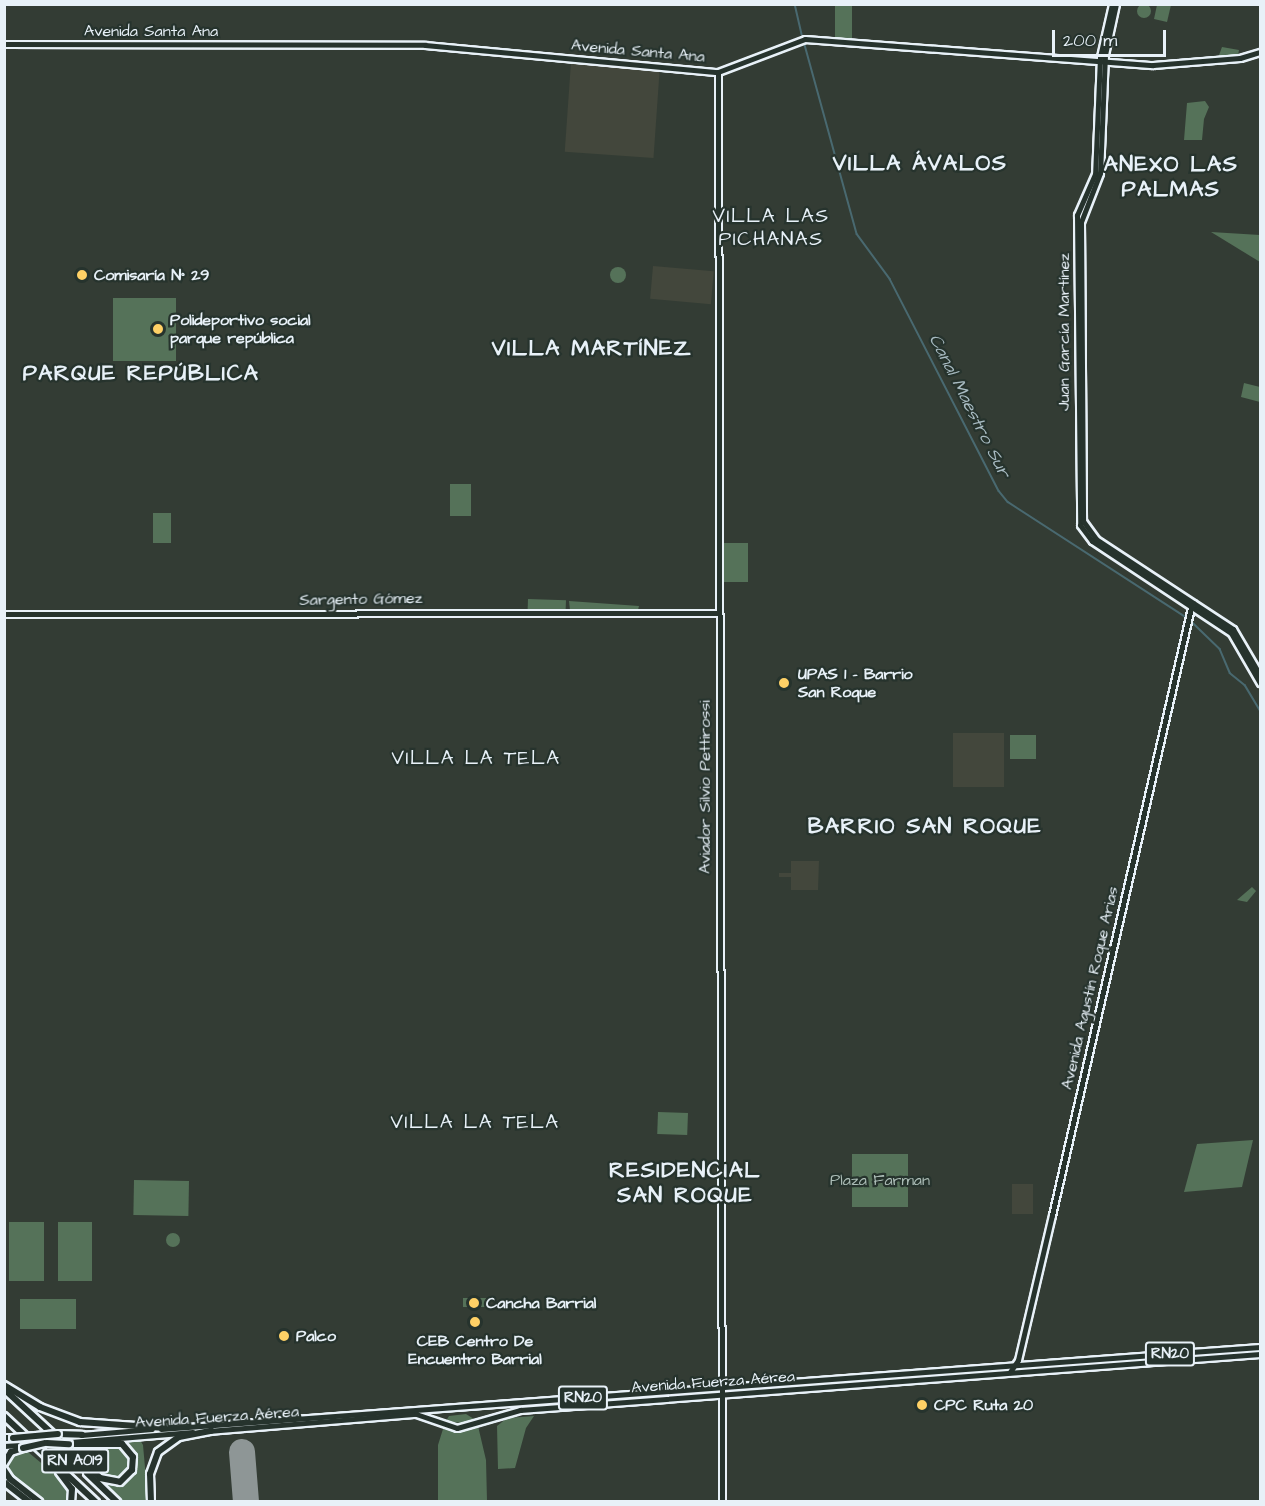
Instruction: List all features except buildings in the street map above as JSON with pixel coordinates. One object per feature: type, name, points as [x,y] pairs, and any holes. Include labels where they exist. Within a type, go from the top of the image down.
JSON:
[{"type":"highway","points":[[4,1384],[40,1407],[80,1422],[165,1428]]},
{"type":"highway","points":[[4,1389],[100,1478],[120,1482],[132,1470],[133,1457],[122,1444],[67,1443],[45,1443],[22,1446],[11,1452],[4,1463]]},
{"type":"highway","name":"RN A019","points":[[4,1395],[117,1502]]},
{"type":"highway","name":"RN A019","points":[[4,1416],[96,1502]]},
{"type":"highway","points":[[4,1421],[32,1442],[70,1485],[70,1502]]},
{"type":"highway","points":[[151,1502],[150,1474],[158,1452],[179,1437],[211,1431]]},
{"type":"highway","points":[[4,1440],[82,1435]]},
{"type":"highway","points":[[4,1470],[10,1479],[39,1502]]},
{"type":"highway","points":[[4,1482],[30,1502]]},
{"type":"main road","name":"Juan García Martínez","points":[[1114,4],[1103,62],[1100,173],[1084,206],[1081,222],[1083,521],[1096,539],[1191,605]]},
{"type":"main road","name":"Avenida Santa Ana","points":[[4,44],[425,45],[718,72],[796,40],[810,39],[1161,65],[1240,58],[1260,52]]},
{"type":"main road","name":"Aviador Silvio Pettirossi","points":[[718,72],[722,1502]]},
{"type":"main road","name":"Avenida Agustín Roque Arias","points":[[1010,1372],[1016,1365],[1191,605]]},
{"type":"main road","points":[[1191,605],[1233,629],[1260,675]]},
{"type":"main road","points":[[1191,605],[1231,633],[1260,683]]},
{"type":"main road","name":"Sargento Gómez","points":[[4,614],[719,612]]},
{"type":"main road","name":"Avenida Fuerza Aérea","points":[[82,1435],[1260,1347]]},
{"type":"main road","name":"Avenida Fuerza Aérea","points":[[67,1443],[416,1414],[457,1428],[520,1410],[1260,1354]]},
{"type":"main road","points":[[869,1383],[911,1377],[913,1373]]},
{"type":"main road","points":[[287,1418],[288,1425]]},
{"type":"main road","points":[[4,1446],[22,1446]]},
{"type":"shaded area","points":[[571,62],[660,68],[654,158],[565,152]]},
{"type":"shaded area","points":[[653,266],[714,271],[711,304],[650,299]]},
{"type":"shaded area","points":[[953,733],[1004,733],[1004,787],[953,787]]},
{"type":"shaded area","points":[[791,861],[819,861],[818,890],[791,890],[791,877],[779,877],[779,873],[791,873]]},
{"type":"shaded area","points":[[1012,1184],[1033,1184],[1033,1214],[1012,1214]]},
{"type":"green space","points":[[1141,4],[1147,4],[1151,11],[1147,18],[1141,18],[1137,14],[1137,8]]},
{"type":"green space","points":[[835,5],[852,5],[852,40],[835,40]]},
{"type":"green space","points":[[1157,5],[1171,5],[1167,22],[1154,19]]},
{"type":"green space","points":[[1222,47],[1239,50],[1238,55],[1218,58]]},
{"type":"green space","points":[[1205,101],[1209,107],[1204,119],[1202,140],[1184,140],[1187,103]]},
{"type":"green space","points":[[1211,232],[1260,235],[1260,262]]},
{"type":"green space","points":[[618,267],[626,275],[618,283],[610,275]]},
{"type":"green space","points":[[113,298],[176,298],[176,361],[113,361]]},
{"type":"green space","points":[[1244,383],[1260,387],[1260,402],[1241,397]]},
{"type":"green space","points":[[450,484],[471,484],[471,516],[450,516]]},
{"type":"green space","points":[[153,513],[171,513],[171,543],[153,543]]},
{"type":"green space","points":[[724,543],[748,543],[748,582],[724,582]]},
{"type":"green space","points":[[528,599],[566,600],[566,610],[528,609]]},
{"type":"green space","points":[[569,601],[639,606],[638,610],[570,610]]},
{"type":"green space","points":[[1010,735],[1036,735],[1036,759],[1010,759]]},
{"type":"green space","points":[[1252,887],[1256,891],[1247,902],[1237,900]]},
{"type":"green space","points":[[658,1112],[688,1113],[687,1135],[657,1134]]},
{"type":"green space","points":[[1253,1140],[1242,1187],[1184,1192],[1197,1144]]},
{"type":"green space","name":"Plaza Farman","points":[[852,1154],[908,1154],[908,1207],[852,1207]]},
{"type":"green space","points":[[134,1180],[189,1181],[188,1216],[133,1215]]},
{"type":"green space","points":[[9,1222],[44,1222],[44,1281],[9,1281]]},
{"type":"green space","points":[[58,1222],[92,1222],[92,1281],[58,1281]]},
{"type":"green space","points":[[173,1233],[178,1235],[180,1240],[178,1245],[173,1247],[168,1245],[166,1240],[168,1235]]},
{"type":"green space","name":"Cancha Barrial","points":[[463,1298],[486,1298],[486,1307],[463,1307]]},
{"type":"green space","points":[[20,1299],[76,1299],[76,1329],[20,1329]]},
{"type":"green space","points":[[466,1414],[474,1419],[469,1424],[446,1421],[449,1416]]},
{"type":"green space","points":[[534,1416],[526,1428],[515,1468],[498,1469],[497,1426],[507,1418]]},
{"type":"green space","points":[[478,1426],[486,1460],[487,1501],[438,1501],[438,1445],[443,1429],[463,1431]]},
{"type":"green space","points":[[140,1440],[143,1445],[148,1501],[122,1501],[104,1483],[117,1485],[130,1478],[136,1458],[125,1443]]},
{"type":"green space","points":[[106,1445],[122,1447],[131,1457],[130,1469],[119,1479],[104,1478],[71,1448]]},
{"type":"green space","points":[[16,1452],[28,1452],[64,1482],[69,1493],[67,1501],[44,1501],[11,1474],[8,1460]]},
{"type":"waterway","name":"Canal Maestro Sur","points":[[795,4],[802,34]]},
{"type":"waterway","name":"Canal Maestro Sur","points":[[805,45],[857,234],[890,279],[999,491],[1008,502],[1186,617]]},
{"type":"waterway","name":"Canal Maestro Sur","points":[[1190,620],[1220,649],[1230,673],[1245,685],[1260,710]]},
{"type":"runway","points":[[242,1452],[246,1502]]},
{"type":"place","name":"Comisaría N° 29","points":[[82,275]]},
{"type":"place","name":"Polideportivo social parque república","points":[[158,329]]},
{"type":"place","name":"UPAS 1 - Barrio San Roque","points":[[784,683]]},
{"type":"place","name":"Cancha Barrial","points":[[474,1303]]},
{"type":"place","name":"CEB Centro De Encuentro Barrial","points":[[475,1322]]},
{"type":"place","name":"Palco","points":[[284,1336]]},
{"type":"place","name":"CPC Ruta 20","points":[[922,1405]]},
{"type":"district","name":"VILLA ÁVALOS","points":[[920,164]]},
{"type":"district","name":"ANEXO LAS PALMAS","points":[[1171,176]]},
{"type":"district","name":"VILLA LAS PICHANAS","points":[[771,228]]},
{"type":"district","name":"VILLA MARTÍNEZ","points":[[592,349]]},
{"type":"district","name":"PARQUE REPÚBLICA","points":[[141,374]]},
{"type":"district","name":"VILLA LA TELA","points":[[476,758]]},
{"type":"district","name":"BARRIO SAN ROQUE","points":[[925,827]]},
{"type":"district","name":"VILLA LA TELA","points":[[475,1122]]},
{"type":"district","name":"RESIDENCIAL SAN ROQUE","points":[[685,1182]]}]
